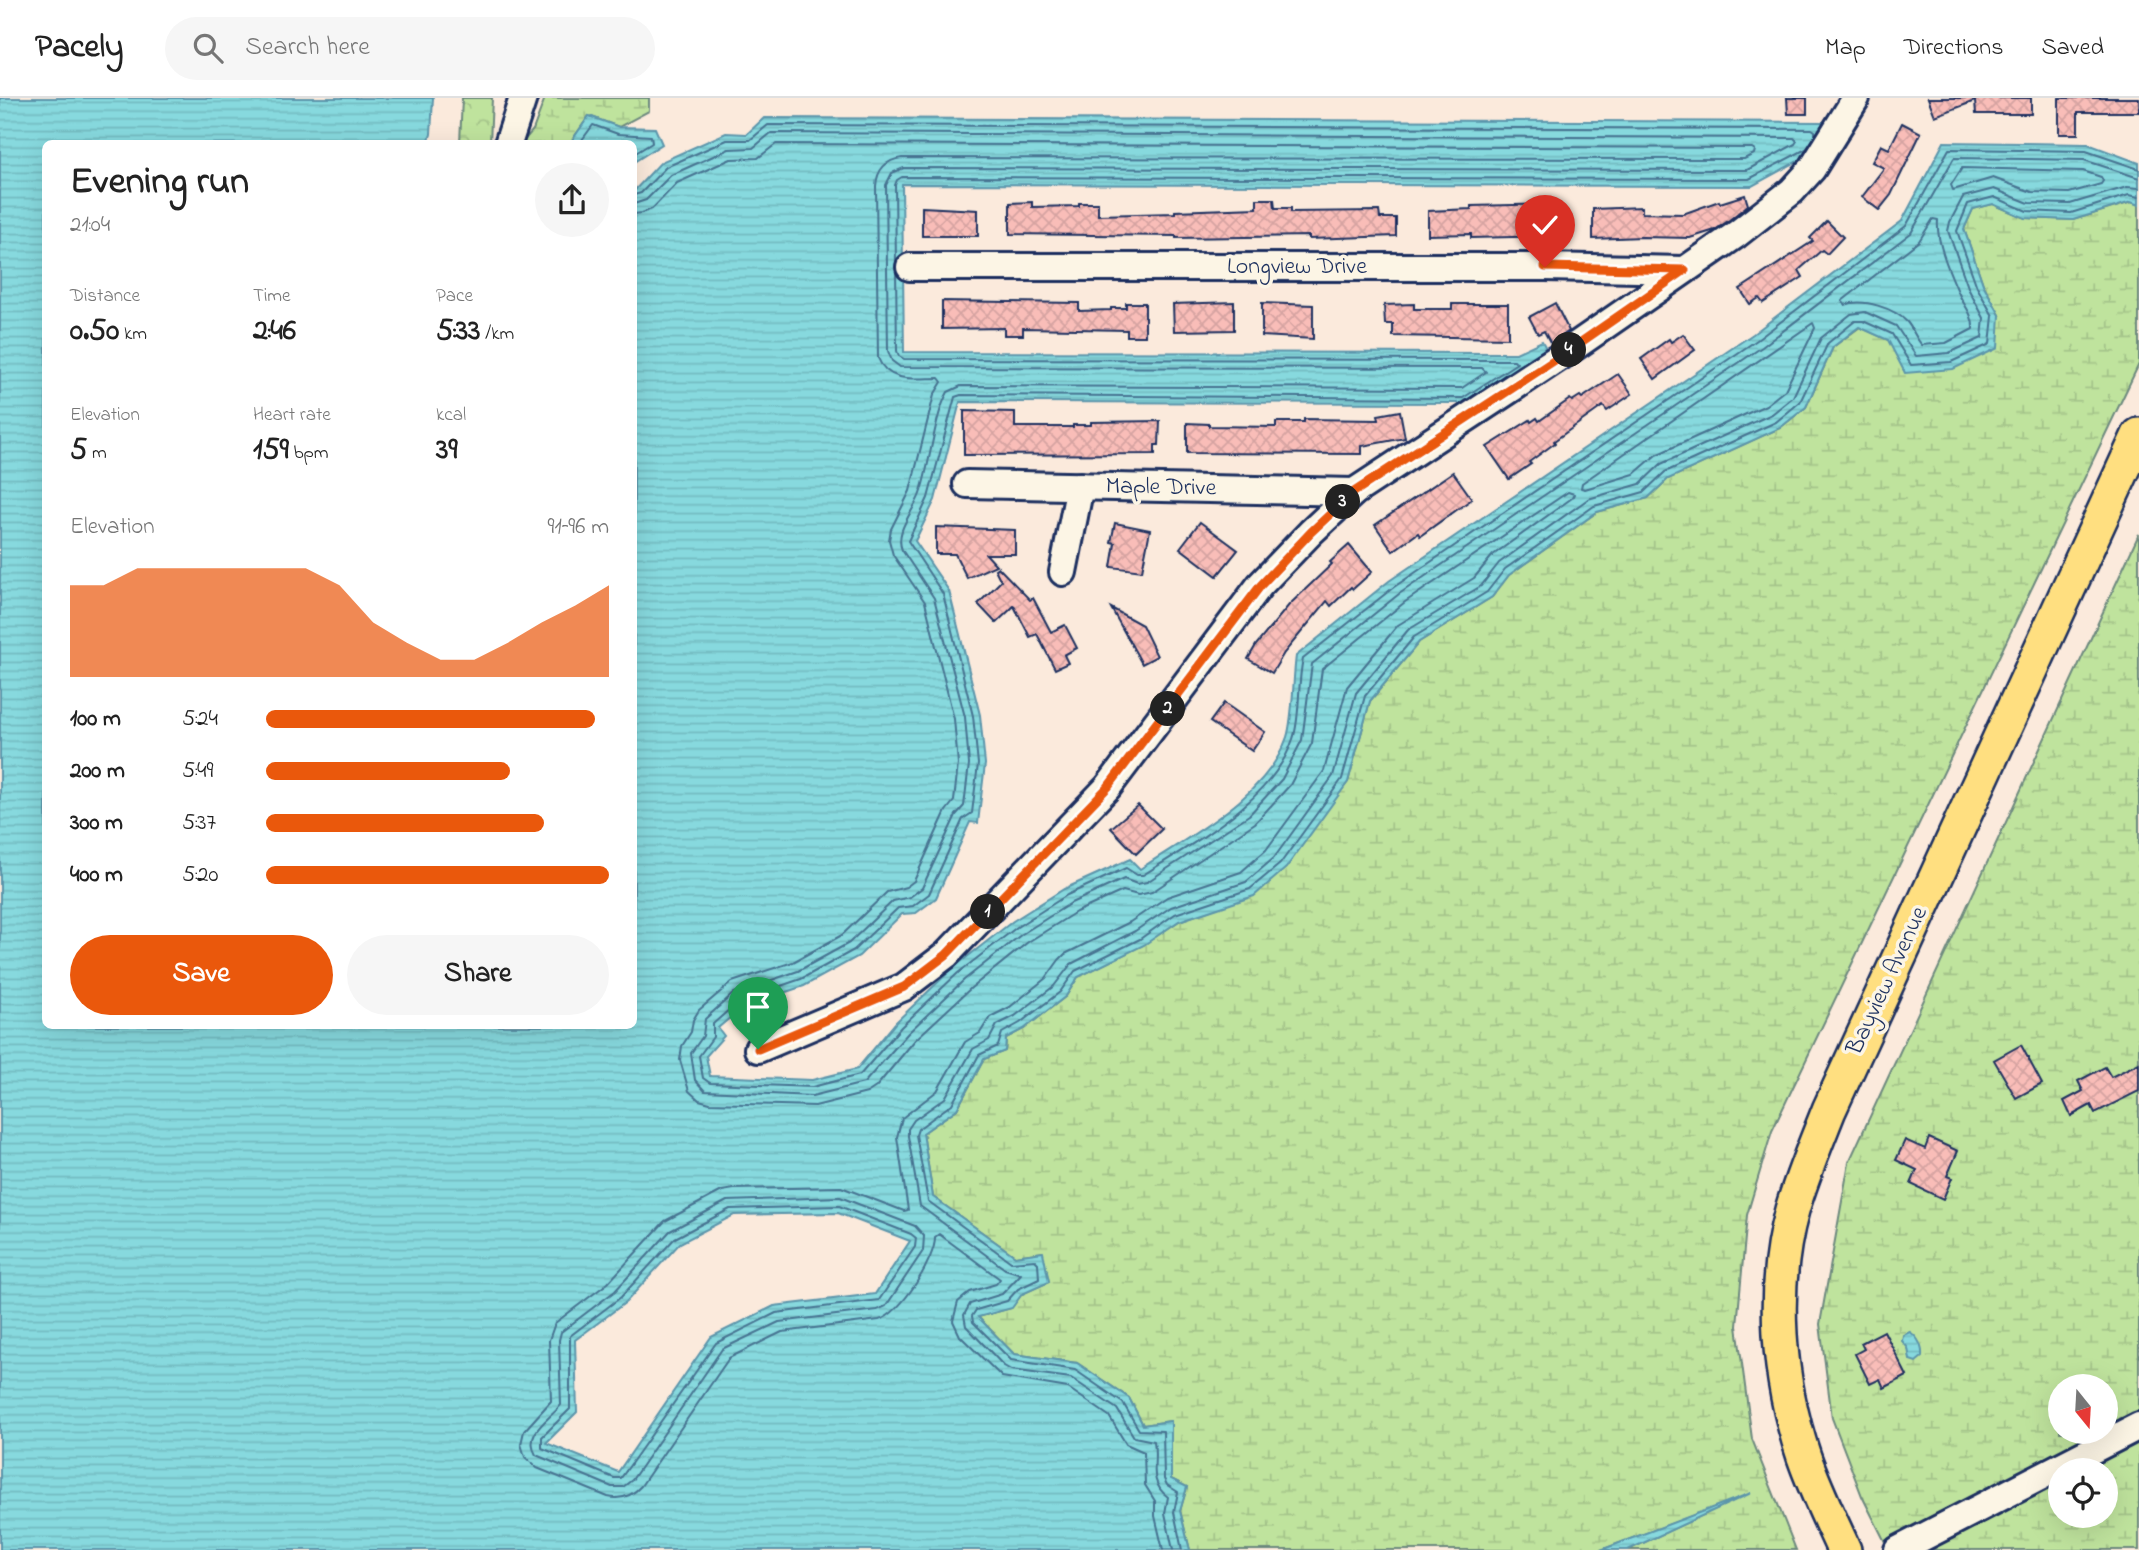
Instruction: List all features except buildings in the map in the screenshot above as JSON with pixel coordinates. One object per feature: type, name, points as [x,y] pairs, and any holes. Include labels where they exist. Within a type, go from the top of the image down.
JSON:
[{"type":"main road","name":"Bayview Avenue","points":[[1844,1550],[1804,1458],[1791,1413],[1783,1360],[1780,1312],[1781,1276],[1791,1212],[1829,1110],[2139,435]]},
{"type":"street","points":[[509,140],[523,98]]},
{"type":"street","points":[[758,1049],[904,987],[946,955],[1108,787],[1261,585],[1311,532],[1354,492],[1558,358],[1737,234],[1792,191],[1818,159],[1856,98]]},
{"type":"street","name":"Longview Drive","points":[[910,267],[1545,267],[1685,270]]},
{"type":"street","name":"Maple Drive","points":[[967,484],[1354,492]]},
{"type":"street","points":[[1063,572],[1080,486]]},
{"type":"street","points":[[1898,1550],[2139,1426]]},
{"type":"green space","points":[[462,98],[492,98],[490,140],[460,140]]},
{"type":"green space","points":[[545,98],[649,98],[649,111],[619,127],[589,116],[572,140],[524,140],[533,130]]},
{"type":"green space","points":[[2132,202],[2139,205],[2139,364],[1772,1131],[1747,1215],[1737,1326],[1752,1439],[1796,1550],[1628,1550],[1737,1499],[1601,1550],[1190,1550],[1180,1511],[1187,1487],[1171,1479],[1171,1421],[1143,1425],[1129,1398],[1077,1363],[1014,1354],[978,1317],[1011,1308],[1022,1294],[1049,1282],[1042,1252],[1015,1256],[933,1197],[923,1133],[957,1109],[984,1059],[1005,1051],[1006,1038],[1024,1029],[1066,996],[1078,977],[1143,945],[1179,921],[1254,895],[1348,782],[1370,701],[1419,642],[1492,597],[1509,575],[1597,512],[1648,498],[1668,479],[1780,428],[1806,407],[1833,347],[1860,327],[1888,340],[2000,315],[1983,284],[1964,229],[1973,209],[1993,204],[2025,218],[2073,220]]},
{"type":"green space","points":[[2139,534],[2139,1550],[1889,1550],[1862,1496],[1832,1418],[1820,1324],[1849,1162]]},
{"type":"water","points":[[0,98],[433,98],[429,140],[42,140],[42,1029],[637,1029],[637,188],[661,162],[726,133],[747,134],[764,118],[1825,122],[1820,149],[1752,186],[902,184],[904,352],[1516,353],[1542,341],[1548,352],[1463,406],[1458,403],[960,402],[935,500],[915,541],[949,591],[980,715],[985,764],[978,823],[970,822],[936,898],[916,913],[902,914],[859,956],[804,986],[744,1006],[718,1028],[724,1036],[706,1056],[710,1076],[812,1080],[857,1069],[896,1022],[953,968],[1013,921],[1064,889],[1130,859],[1140,869],[1203,828],[1244,797],[1277,759],[1287,737],[1296,656],[1389,581],[1753,334],[1902,221],[1944,142],[2088,144],[2139,163],[2139,205],[2131,202],[2073,220],[2025,218],[1993,204],[1973,209],[1964,229],[1983,284],[2000,315],[1998,348],[1953,369],[1905,373],[1888,340],[1859,327],[1833,347],[1806,407],[1780,428],[1668,479],[1648,498],[1597,512],[1509,575],[1492,597],[1419,642],[1370,701],[1348,782],[1286,868],[1254,896],[1179,921],[1144,945],[1078,977],[1066,996],[1024,1029],[1006,1038],[1005,1051],[984,1059],[957,1109],[923,1133],[933,1197],[1015,1256],[1043,1252],[1049,1282],[1022,1294],[1012,1308],[978,1317],[1014,1354],[1077,1363],[1129,1398],[1143,1425],[1171,1421],[1171,1479],[1187,1487],[1180,1511],[1190,1550],[0,1550]],"holes":[[[838,1213],[910,1241],[875,1294],[774,1306],[711,1337],[618,1472],[546,1443],[577,1412],[575,1340],[626,1302],[680,1243],[734,1215]]]},
{"type":"water","points":[[589,116],[619,127],[655,128],[662,144],[637,160],[637,140],[572,140]]},
{"type":"water","points":[[1910,1332],[1918,1339],[1922,1350],[1922,1357],[1916,1362],[1910,1360],[1908,1348],[1902,1341],[1903,1335]]},
{"type":"water","points":[[1751,1493],[1628,1550],[1601,1550]]},
{"type":"route","points":[[758,1049],[904,987],[946,955],[1108,787],[1261,585],[1311,532],[1354,492],[1558,358],[1685,270],[1545,267]]}]
